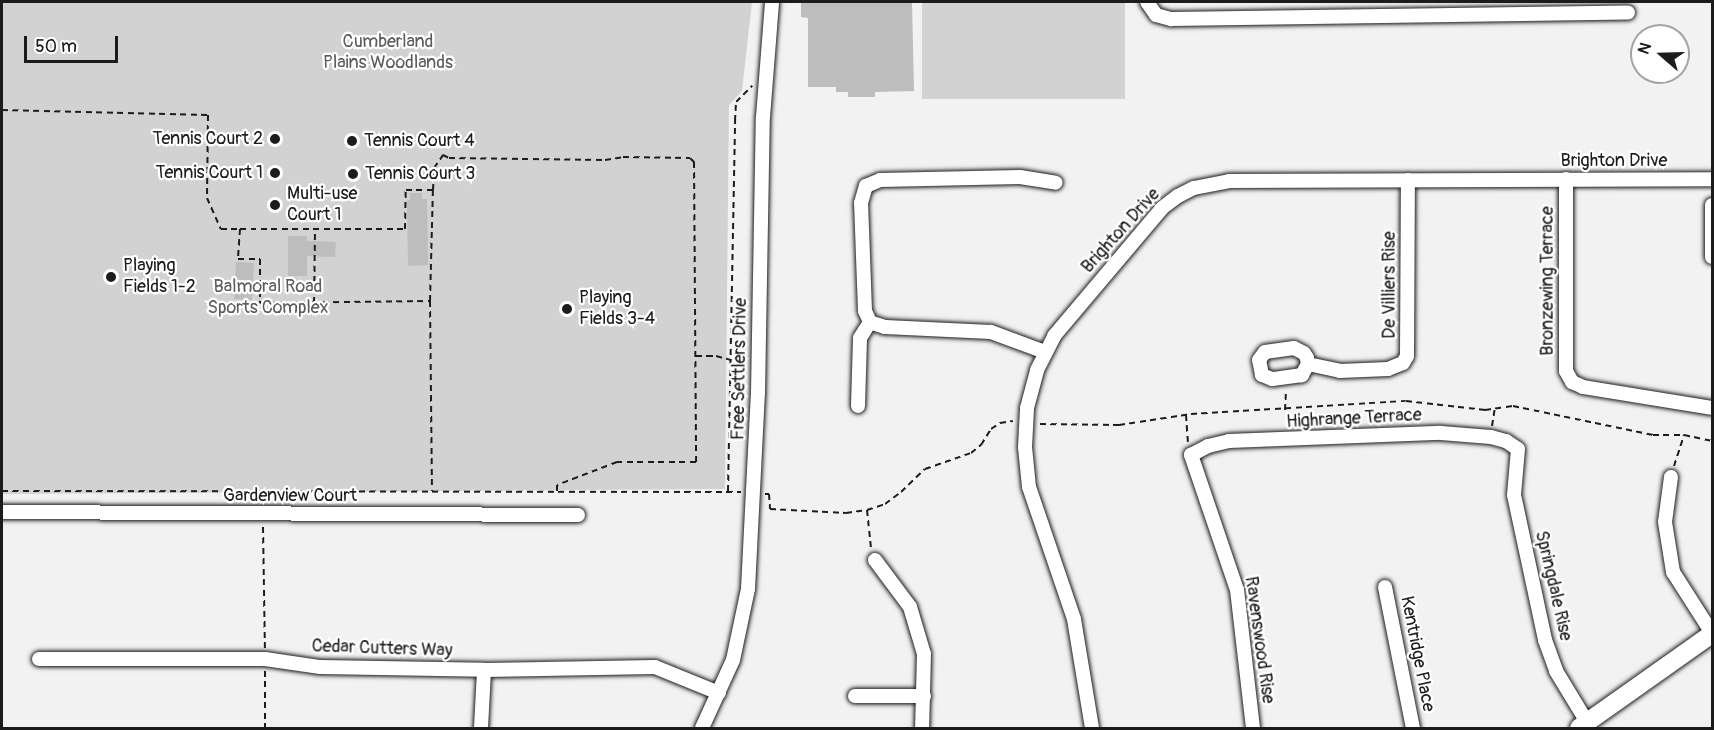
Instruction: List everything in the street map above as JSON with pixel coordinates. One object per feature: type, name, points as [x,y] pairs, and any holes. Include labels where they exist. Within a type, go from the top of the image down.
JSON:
[{"type":"street","name":"Free Settlers Drive","points":[[702,729],[733,660],[749,580],[758,393],[763,117],[772,2]]},
{"type":"street","points":[[1147,2],[1156,15],[1172,19],[1628,13]]},
{"type":"street","points":[[1045,352],[991,332],[885,327],[870,322],[865,311],[861,203],[866,186],[880,180],[1020,177],[1056,183]]},
{"type":"street","name":"Bronzewing Terrace","points":[[1566,179],[1566,371],[1572,382],[1583,387],[1713,408]]},
{"type":"street","name":"Brighton Drive","points":[[1092,729],[1074,619],[1032,502],[1026,468],[1027,408],[1045,352],[1065,320],[1162,208],[1186,192],[1212,183],[1229,181],[1713,179]]},
{"type":"street","name":"De Villiers Rise","points":[[1308,364],[1340,371],[1388,369],[1403,363],[1407,356],[1408,180]]},
{"type":"street","points":[[1712,257],[1713,205]]},
{"type":"street","points":[[858,406],[860,338],[870,322]]},
{"type":"street","name":"Highrange Terrace","points":[[1191,455],[1208,446],[1229,441],[1441,433],[1491,437],[1506,441],[1518,449]]},
{"type":"street","name":"Springdale Rise","points":[[1518,449],[1514,495],[1545,640],[1556,672],[1583,725]]},
{"type":"street","name":"Ravenswood Rise","points":[[1191,455],[1237,590],[1253,729]]},
{"type":"street","points":[[1583,725],[1713,633],[1673,572],[1665,522],[1671,477]]},
{"type":"street","name":"Gardenview Court","points":[[2,512],[578,515]]},
{"type":"street","points":[[875,560],[910,607],[924,654],[922,729]]},
{"type":"street","name":"Kentridge Place","points":[[1385,587],[1413,729]]},
{"type":"street","name":"Cedar Cutters Way","points":[[39,659],[265,659],[320,667],[484,670],[656,667],[719,693]]},
{"type":"street","points":[[481,729],[484,670]]},
{"type":"street","points":[[855,696],[924,696]]},
{"type":"path","points":[[2,491],[728,491],[736,102],[753,86]]},
{"type":"path","points":[[2,110],[208,115],[207,198],[221,228],[405,229],[406,190],[433,190]]},
{"type":"path","points":[[432,492],[430,302],[433,190],[434,168],[443,155],[449,158],[605,160],[623,157],[690,158],[694,162],[696,462],[617,462],[557,484],[557,492]]},
{"type":"path","points":[[240,229],[238,260],[260,260],[260,303],[430,302]]},
{"type":"path","points":[[314,303],[315,229]]},
{"type":"path","points":[[696,356],[716,356],[732,360]]},
{"type":"path","points":[[1285,410],[1286,385]]},
{"type":"path","points":[[1039,424],[1119,425],[1186,415],[1406,401],[1485,410],[1513,406],[1644,433],[1684,435],[1713,441]]},
{"type":"path","points":[[1491,437],[1495,408]]},
{"type":"path","points":[[1186,415],[1191,455]]},
{"type":"path","points":[[770,494],[770,509],[846,513],[867,510],[885,504],[925,469],[971,453],[981,445],[991,429],[1000,423],[1014,421]]},
{"type":"path","points":[[1671,477],[1684,435]]},
{"type":"path","points":[[867,510],[871,549],[875,560]]},
{"type":"path","points":[[263,522],[265,729]]},
{"type":"green space","name":"Balmoral Road Sports Complex","points":[[2,2],[752,2],[742,91],[729,105],[725,489],[2,494]]},
{"type":"green space","points":[[922,2],[1125,2],[1125,99],[922,99]]},
{"type":"building","points":[[801,2],[912,2],[914,91],[875,92],[875,97],[848,97],[848,92],[836,92],[836,87],[808,87],[808,18],[801,17]]},
{"type":"building","points":[[410,193],[422,193],[422,199],[427,199],[428,265],[408,266],[407,201],[410,200]]},
{"type":"building","points":[[288,236],[307,236],[307,241],[336,242],[335,257],[307,256],[307,276],[288,276]]},
{"type":"building","points":[[236,262],[254,263],[252,300],[234,299]]},
{"type":"place","name":"Tennis Court 2","points":[[275,139]]},
{"type":"place","name":"Tennis Court 4","points":[[352,141]]},
{"type":"place","name":"Tennis Court 1","points":[[275,173]]},
{"type":"place","name":"Tennis Court 3","points":[[353,174]]},
{"type":"place","name":"Multi-use Court 1","points":[[275,205]]},
{"type":"place","name":"Playing Fields 1-2","points":[[111,277]]},
{"type":"place","name":"Playing Fields 3-4","points":[[567,309]]},
{"type":"park label","name":"Cumberland Plains Woodlands","points":[[388,53]]}]
